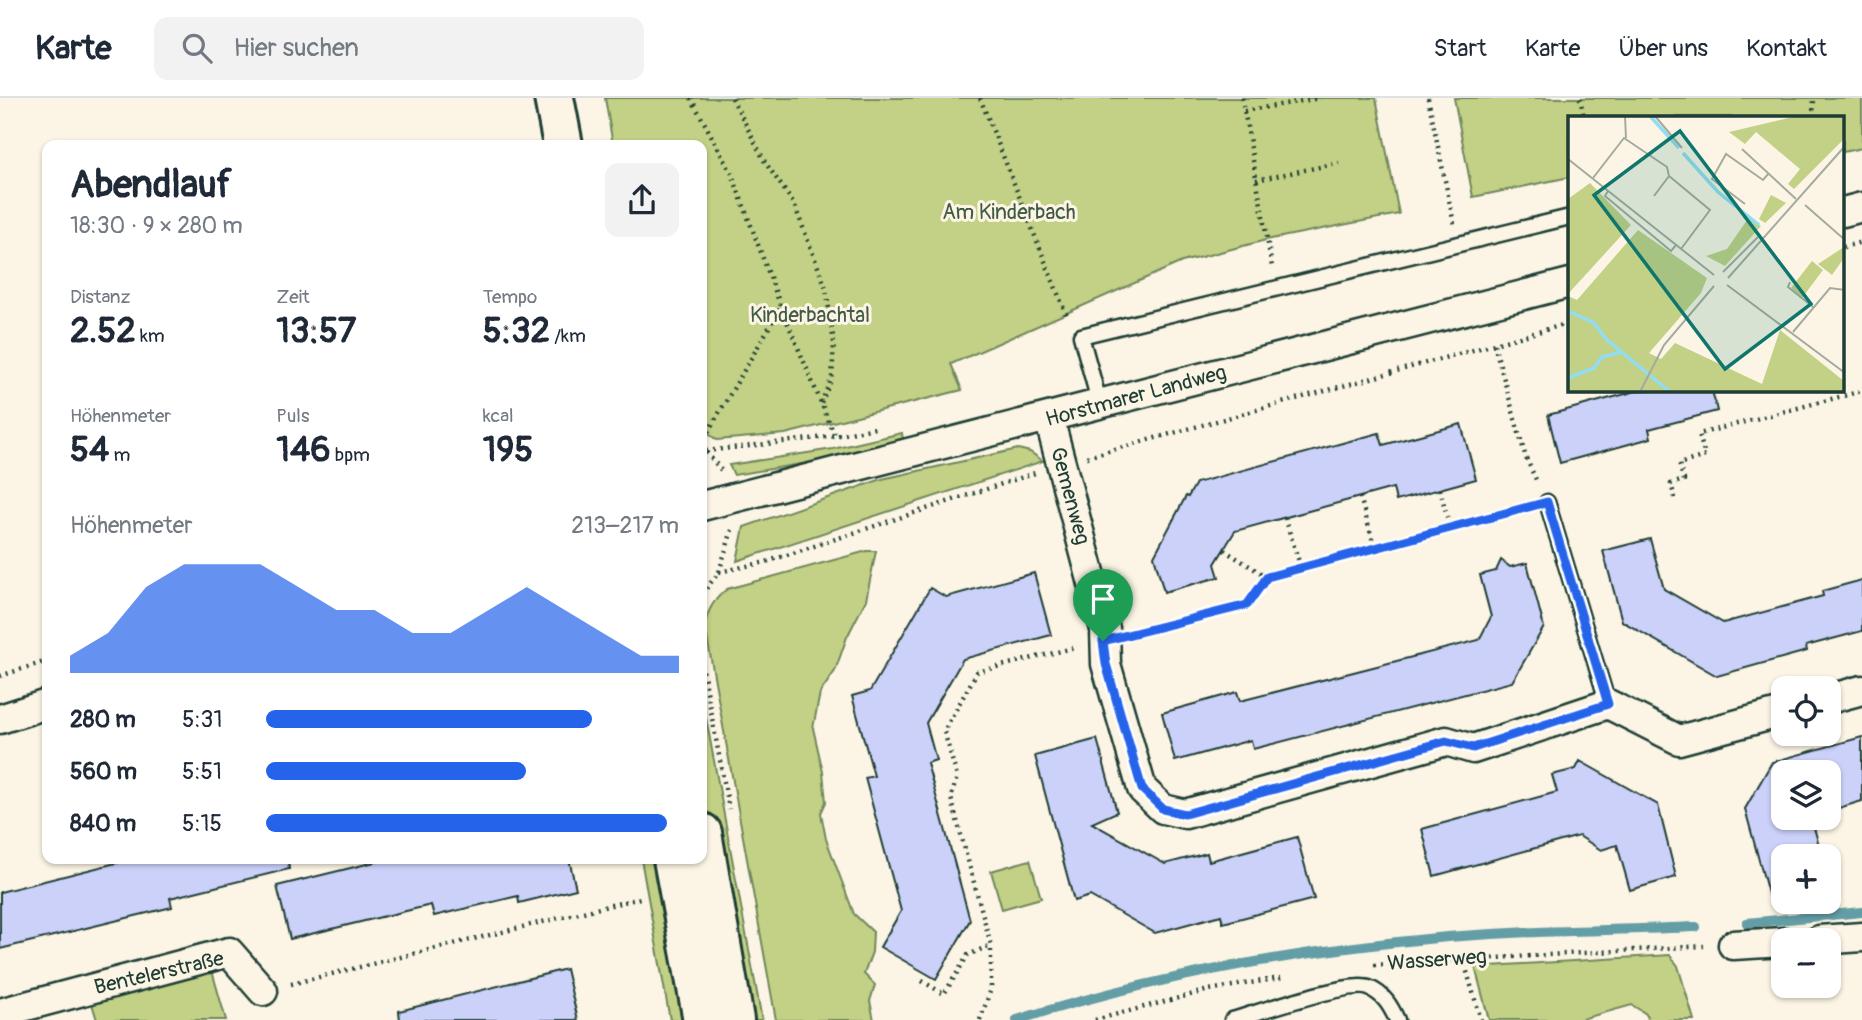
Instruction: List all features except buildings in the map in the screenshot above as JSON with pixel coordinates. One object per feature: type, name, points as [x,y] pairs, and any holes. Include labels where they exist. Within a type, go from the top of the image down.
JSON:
[{"type":"main road","points":[[554,98],[562,140]]},
{"type":"main road","points":[[707,862],[734,1020]]},
{"type":"main road","points":[[674,864],[703,1020]]},
{"type":"street","points":[[1844,212],[1862,207]]},
{"type":"street","name":"Horstmarer Landweg","points":[[707,505],[1568,284]]},
{"type":"street","name":"Gemenweg","points":[[1049,418],[1105,629],[1103,641],[1106,664],[1142,789],[1163,809],[1185,814],[1446,741],[1473,748],[1608,704]]},
{"type":"street","points":[[1841,696],[1862,690]]},
{"type":"street","points":[[1608,704],[1679,740],[1771,715]]},
{"type":"street","points":[[0,719],[42,706]]},
{"type":"street","points":[[1841,938],[1862,937]]},
{"type":"street","points":[[1733,945],[1771,943]]},
{"type":"street","name":"Bentelerstraße","points":[[0,1013],[229,952],[263,991]]},
{"type":"lane","points":[[1100,405],[1081,336],[1568,217]]},
{"type":"lane","points":[[1547,502],[1608,704]]},
{"type":"lane","points":[[1232,1020],[1343,989],[1368,988],[1388,1002],[1397,1020]]},
{"type":"path","points":[[691,98],[732,174],[820,405],[835,436]]},
{"type":"path","points":[[732,98],[765,162],[794,204],[826,288],[834,343],[832,378],[820,405]]},
{"type":"path","points":[[980,98],[1063,313],[1081,336]]},
{"type":"path","points":[[1242,98],[1261,212],[1278,288]]},
{"type":"path","points":[[1244,111],[1320,98]]},
{"type":"path","points":[[1428,98],[1458,244]]},
{"type":"path","points":[[1580,98],[1584,116]]},
{"type":"path","points":[[1813,116],[1814,98]]},
{"type":"path","points":[[1256,180],[1339,163]]},
{"type":"path","points":[[1844,247],[1862,242]]},
{"type":"path","points":[[707,432],[782,307]]},
{"type":"path","points":[[707,588],[719,572],[766,562],[1062,464],[1568,324]]},
{"type":"path","points":[[980,1020],[991,989],[991,945],[951,798],[957,777],[944,732],[977,672],[1247,605],[1267,577],[1547,502],[1526,458],[1494,344]]},
{"type":"path","points":[[1675,498],[1671,484],[1684,480],[1679,464],[1705,456],[1699,435],[1862,391]]},
{"type":"path","points":[[1440,489],[1450,528]]},
{"type":"path","points":[[1360,497],[1375,548]]},
{"type":"path","points":[[1285,517],[1301,568]]},
{"type":"path","points":[[1224,550],[1267,577]]},
{"type":"path","points":[[0,676],[42,662]]},
{"type":"path","points":[[263,991],[644,897]]},
{"type":"path","points":[[922,981],[944,994],[968,955],[991,945]]},
{"type":"path","name":"Wasserweg","points":[[1361,966],[1463,958],[1733,945]]},
{"type":"path","points":[[1463,958],[1481,1020]]},
{"type":"path","points":[[1096,1020],[1209,990],[1297,975]]},
{"type":"green space","points":[[605,98],[1376,98],[1399,214],[1266,240],[1182,262],[951,364],[962,390],[785,434],[717,440],[707,433],[707,140],[612,140]]},
{"type":"green space","points":[[1454,98],[1862,98],[1862,148],[1844,152],[1844,116],[1568,116],[1568,177],[1473,197]]},
{"type":"green space","points":[[902,433],[903,440],[838,458],[734,475],[729,465],[833,449]]},
{"type":"green space","points":[[1018,449],[1030,452],[1043,461],[737,561],[744,527],[882,479]]},
{"type":"green space","points":[[867,551],[876,551],[866,600],[847,637],[835,671],[820,693],[813,728],[823,772],[826,802],[821,813],[826,839],[854,914],[873,932],[872,952],[864,974],[875,985],[870,1001],[874,1020],[776,1020],[707,637],[707,615],[718,597],[727,589]]},
{"type":"green space","points":[[707,723],[762,1020],[743,1020],[707,821]]},
{"type":"green space","points":[[1030,860],[1041,898],[1002,909],[991,871]]},
{"type":"green space","points":[[642,864],[668,864],[696,1020],[670,1020]]},
{"type":"green space","points":[[1670,955],[1678,966],[1694,1020],[1648,1020],[1646,1014],[1632,1005],[1578,1020],[1489,1020],[1475,967]]},
{"type":"green space","points":[[210,964],[226,1020],[97,1020],[89,994]]},
{"type":"waterway","points":[[1747,923],[1862,912]]},
{"type":"waterway","points":[[1017,1020],[1169,979],[1323,951],[1460,936],[1696,927]]},
{"type":"route","points":[[1547,502],[1608,704],[1473,748],[1446,741],[1311,781],[1185,814],[1163,809],[1142,789],[1106,664],[1103,641],[1247,605],[1267,577],[1547,502]]},
{"type":"park label","name":"Am Kinderbach","points":[[1009,212]]},
{"type":"park label","name":"Kinderbachtal","points":[[810,315]]}]
